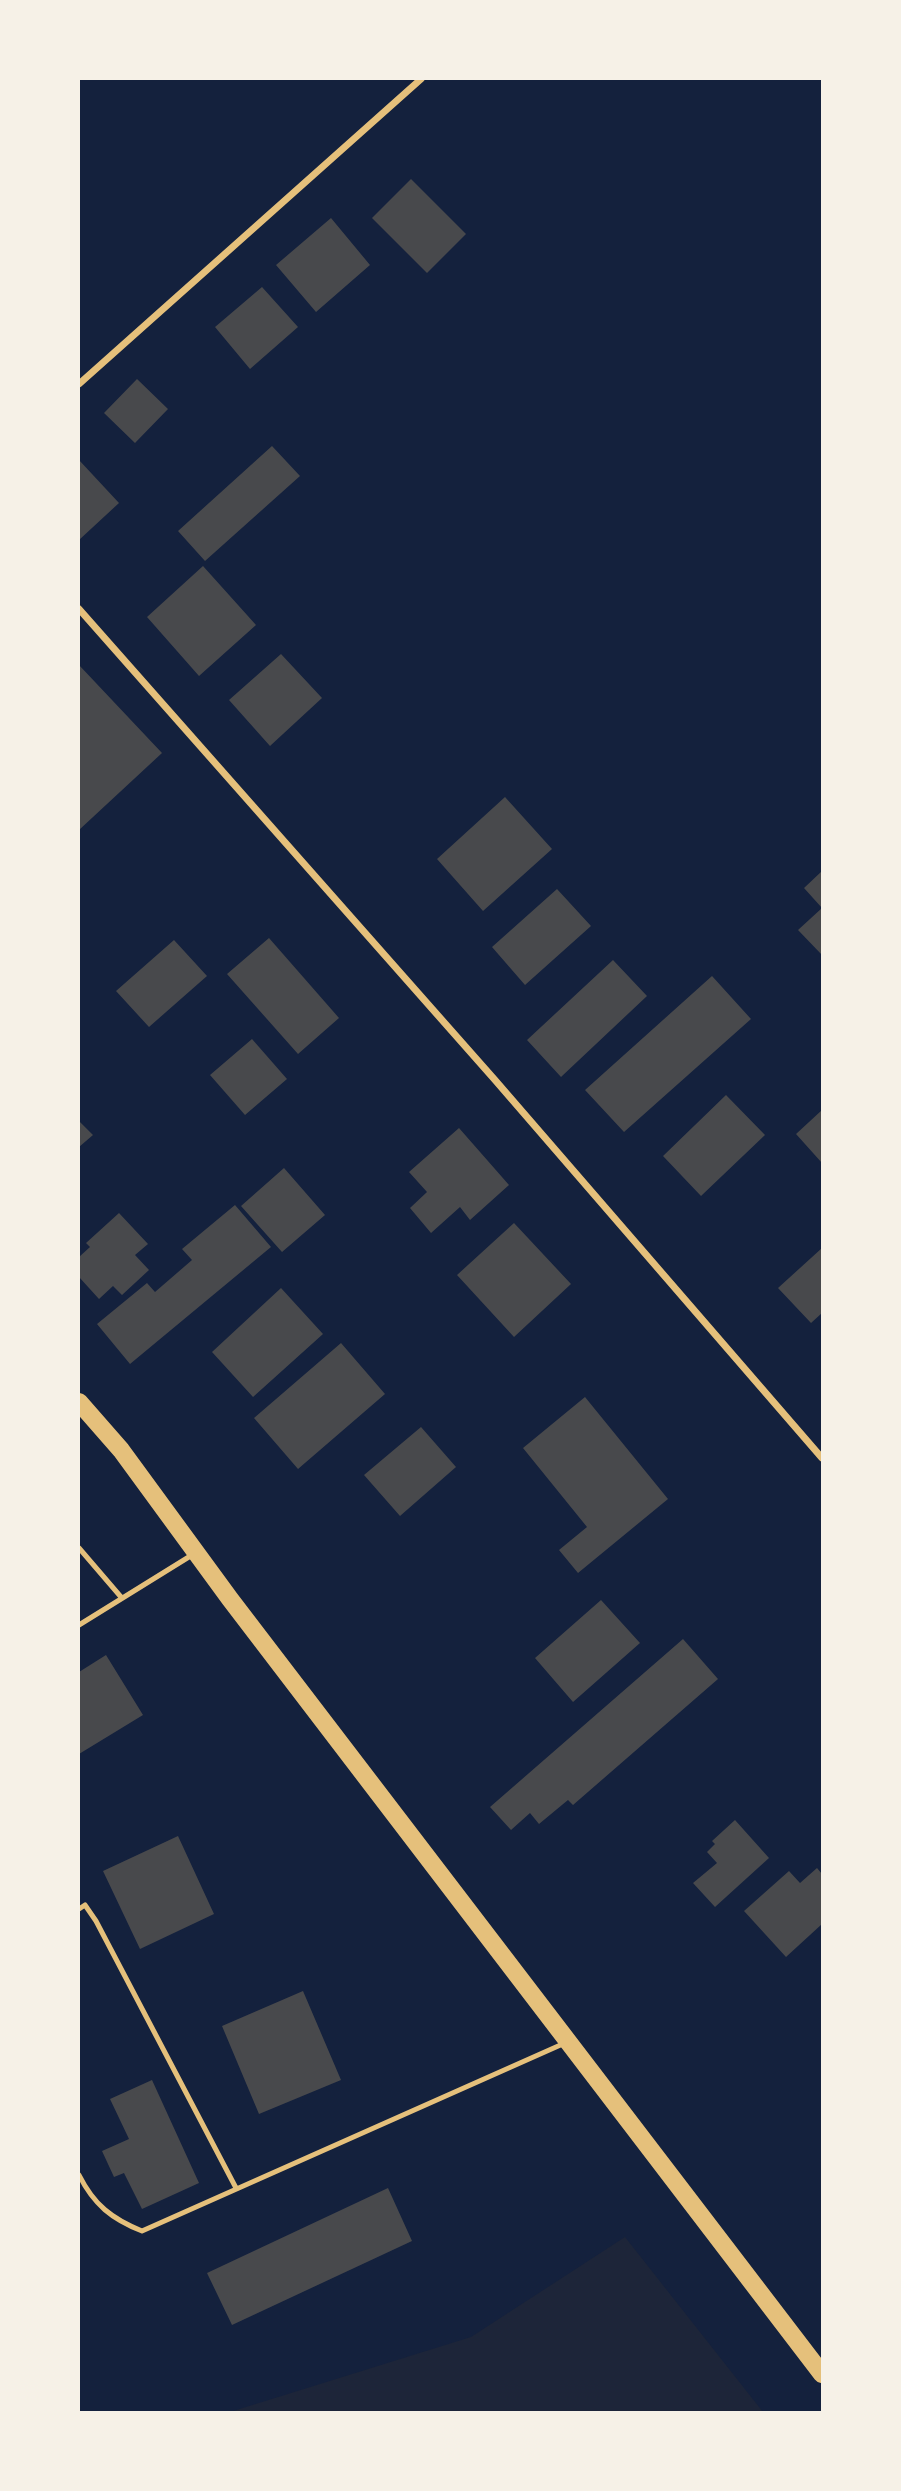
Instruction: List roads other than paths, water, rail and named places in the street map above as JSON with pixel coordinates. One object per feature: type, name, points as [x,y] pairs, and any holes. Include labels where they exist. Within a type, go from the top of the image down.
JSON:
[{"type":"main road","points":[[79,1402],[121,1450],[822,2374]]},
{"type":"street","points":[[79,384],[421,79]]},
{"type":"street","points":[[79,609],[495,1080],[822,1458]]},
{"type":"lane","points":[[79,1548],[121,1597]]},
{"type":"lane","points":[[79,1625],[197,1553]]},
{"type":"lane","points":[[79,1909],[86,1905],[96,1922],[236,2188]]},
{"type":"lane","points":[[79,2175],[87,2192],[115,2220],[142,2231],[567,2041]]}]
